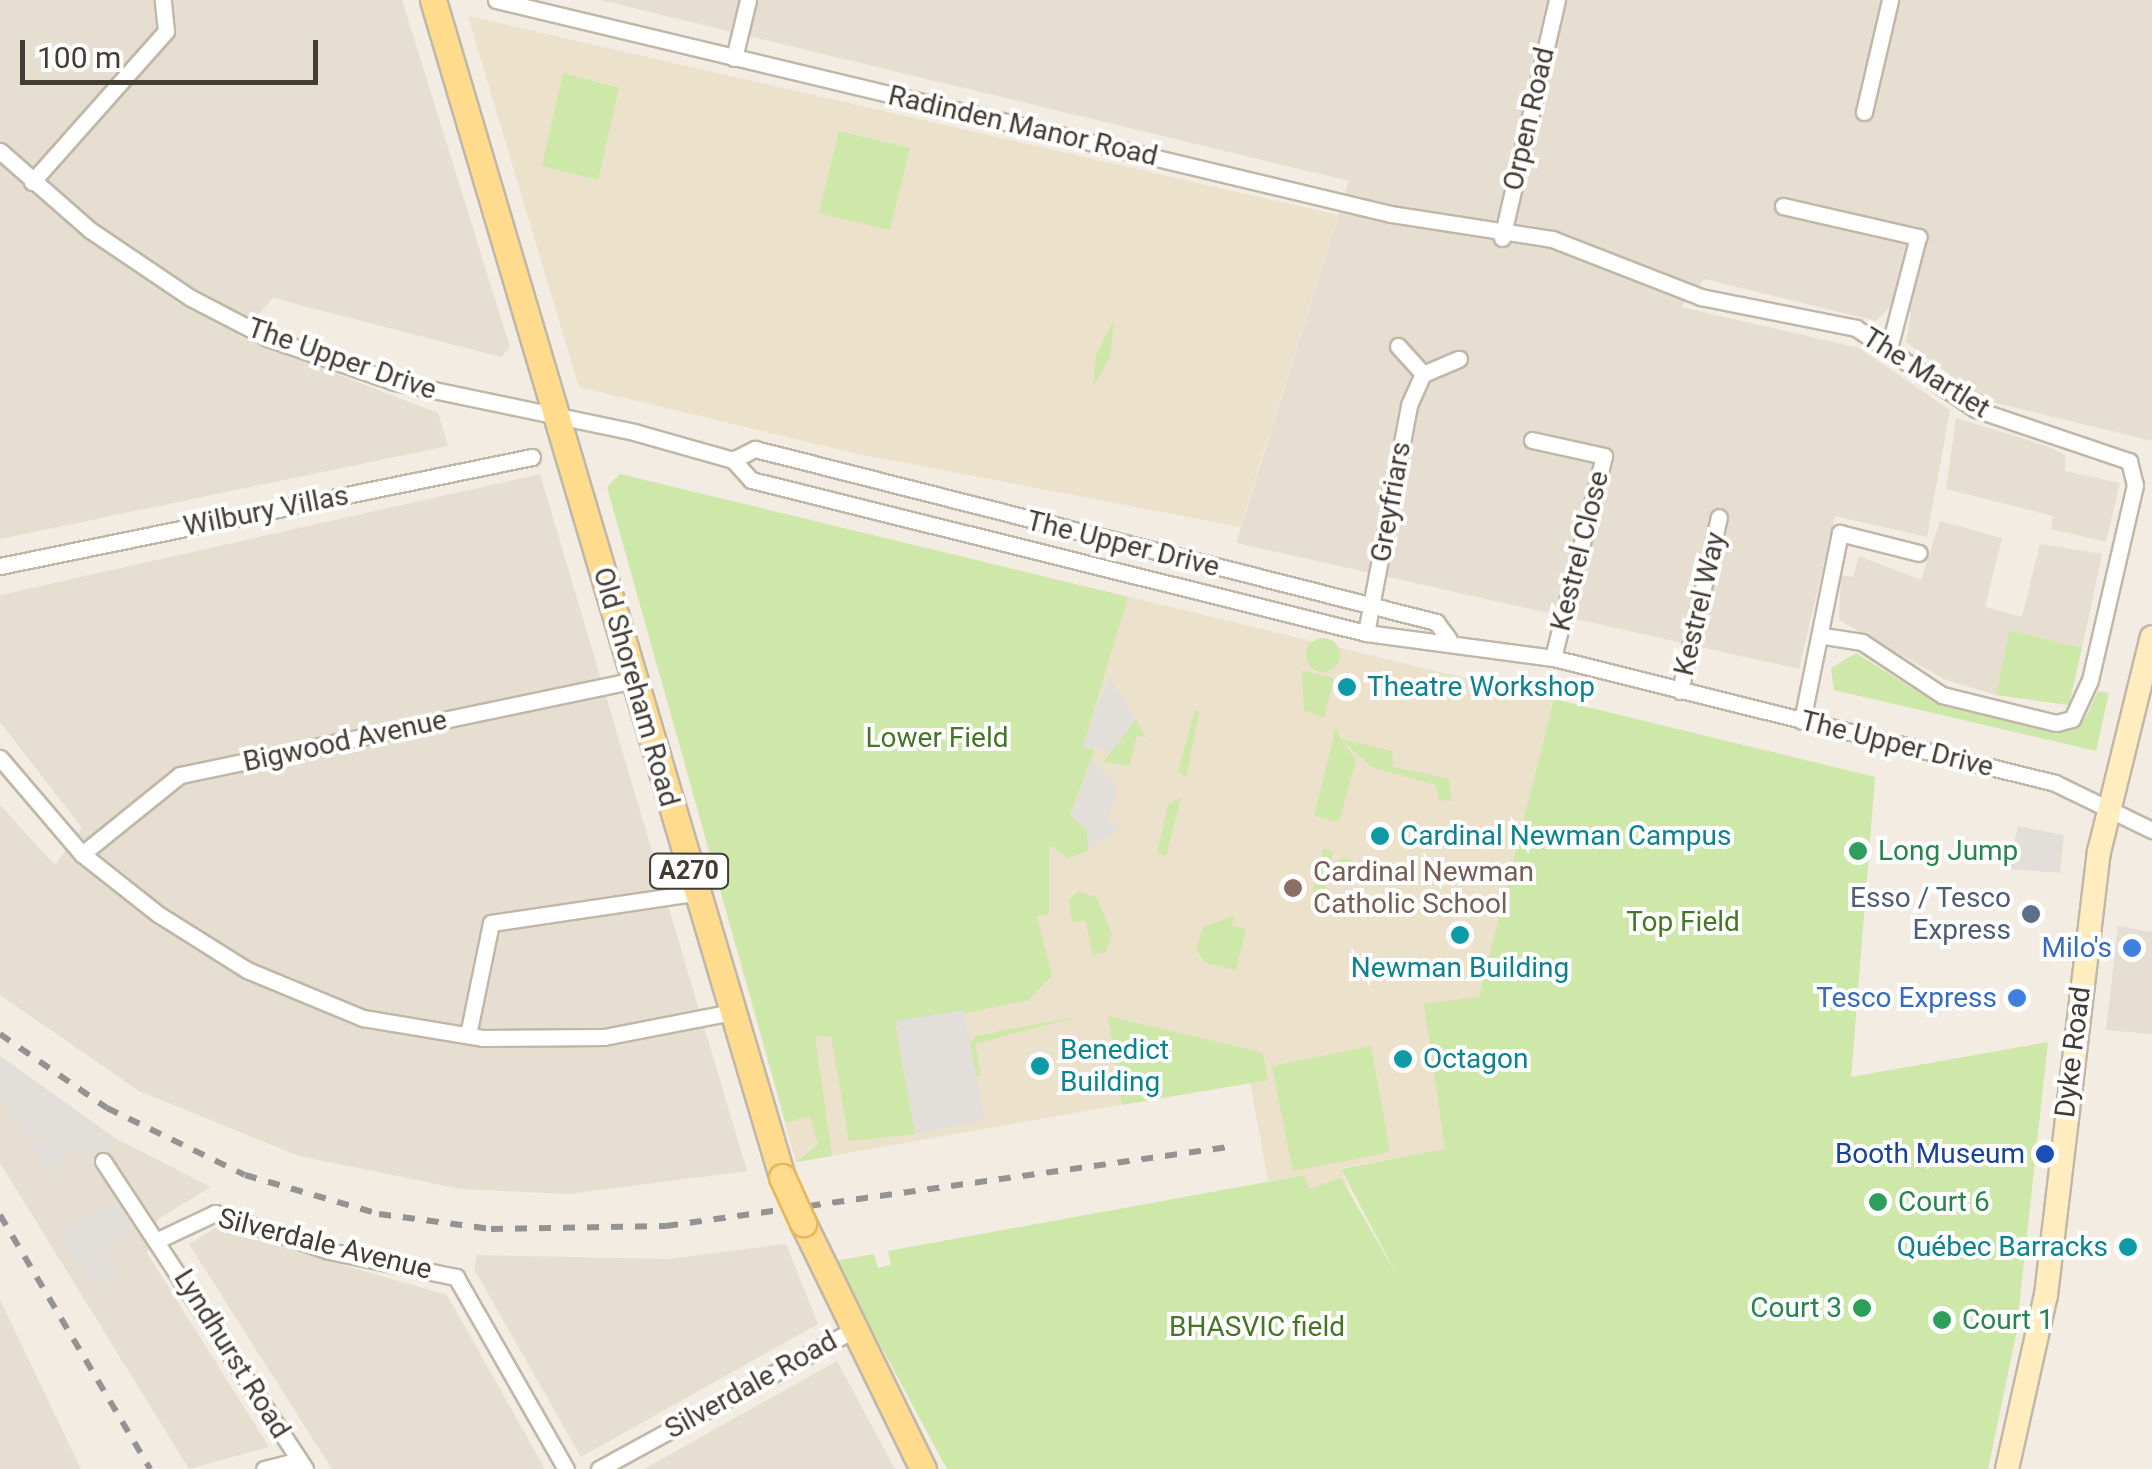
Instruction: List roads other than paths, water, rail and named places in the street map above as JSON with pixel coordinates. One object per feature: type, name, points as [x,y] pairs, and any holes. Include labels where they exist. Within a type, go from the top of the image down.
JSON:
[{"type":"main road","name":"Old Shoreham Road","points":[[433,0],[559,421],[728,1013],[782,1177],[851,1331],[923,1469]]},
{"type":"street","points":[[32,182],[166,31],[164,0]]},
{"type":"street","name":"Radinden Manor Road","points":[[496,0],[1502,238],[1552,240]]},
{"type":"street","points":[[734,58],[748,0]]},
{"type":"street","name":"Orpen Road","points":[[1502,238],[1557,0]]},
{"type":"street","points":[[1864,112],[1890,0]]},
{"type":"street","name":"The Upper Drive","points":[[0,151],[32,182],[192,298],[268,338],[395,382],[733,460],[750,480],[1366,633],[1432,648],[1449,639],[1553,658],[2055,783],[2152,830]]},
{"type":"street","points":[[1784,206],[1918,237],[1889,348]]},
{"type":"street","name":"The Martlet","points":[[1552,240],[1630,262],[1681,290],[1856,328],[1974,409],[2121,452],[2135,485],[2085,700],[2068,721],[1942,694],[1862,642],[1826,636]]},
{"type":"street","points":[[1398,346],[1423,374],[1459,359]]},
{"type":"street","name":"Greyfriars","points":[[1366,633],[1408,405],[1423,374]]},
{"type":"street","name":"Kestrel Close","points":[[1532,440],[1604,456],[1553,658]]},
{"type":"street","name":"The Upper Drive","points":[[733,460],[754,449],[1436,622],[1449,639]]},
{"type":"street","name":"Wilbury Villas","points":[[0,566],[532,457]]},
{"type":"street","name":"Kestrel Way","points":[[1680,690],[1720,517]]},
{"type":"street","points":[[1802,721],[1826,636],[1840,533],[1919,553]]},
{"type":"street","name":"Dyke Road","points":[[2007,1469],[2046,1295],[2107,810],[2152,637]]},
{"type":"street","name":"Bigwood Avenue","points":[[82,854],[180,775],[634,680]]},
{"type":"street","points":[[0,758],[82,854],[247,970],[364,1018],[468,1035],[604,1038],[728,1013]]},
{"type":"street","points":[[468,1035],[492,923],[695,892]]},
{"type":"street","name":"Lyndhurst Road","points":[[103,1161],[160,1239],[302,1465]]},
{"type":"street","name":"Silverdale Avenue","points":[[160,1239],[215,1214],[329,1251],[456,1277],[566,1469]]},
{"type":"street","name":"Silverdale Road","points":[[599,1469],[851,1331]]},
{"type":"street","points":[[264,1469],[302,1465]]},
{"type":"railway","points":[[0,1034],[107,1108],[245,1175],[379,1214],[491,1229],[666,1226],[1228,1147]]},
{"type":"railway","points":[[0,1215],[150,1469]]},
{"type":"place","name":"Theatre Workshop","points":[[1347,687]]},
{"type":"place","name":"Cardinal Newman Campus","points":[[1380,836]]},
{"type":"place","name":"Long Jump","points":[[1858,851]]},
{"type":"place","name":"Cardinal Newman Catholic School","points":[[1293,888]]},
{"type":"place","name":"Esso / Tesco Express","points":[[2031,914]]},
{"type":"place","name":"Newman Building","points":[[1460,935]]},
{"type":"place","name":"Milo's","points":[[2132,948]]},
{"type":"place","name":"Tesco Express","points":[[2017,998]]},
{"type":"place","name":"Octagon","points":[[1403,1059]]},
{"type":"place","name":"Benedict Building","points":[[1040,1066]]},
{"type":"place","name":"Booth Museum","points":[[2045,1154]]},
{"type":"place","name":"Court 6","points":[[1878,1202]]},
{"type":"place","name":"Québec Barracks","points":[[2128,1247]]},
{"type":"place","name":"Court 3","points":[[1862,1308]]},
{"type":"place","name":"Court 1","points":[[1942,1320]]},
{"type":"park label","name":"Lower Field","points":[[937,738]]},
{"type":"park label","name":"Top Field","points":[[1683,922]]},
{"type":"park label","name":"BHASVIC field","points":[[1257,1327]]}]
